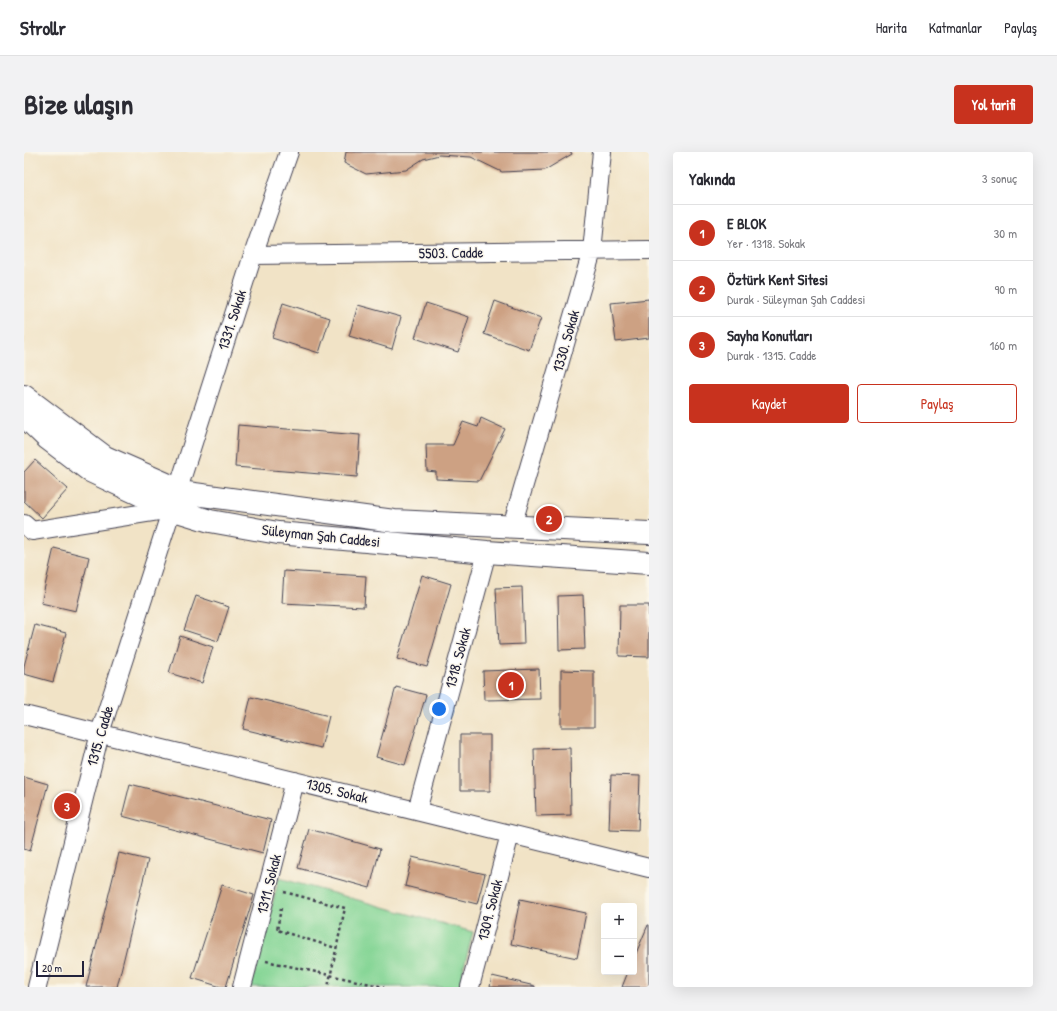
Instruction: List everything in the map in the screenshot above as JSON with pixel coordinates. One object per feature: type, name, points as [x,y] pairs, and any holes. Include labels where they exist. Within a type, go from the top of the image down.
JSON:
[{"type":"main road","name":"Süleyman Şah Caddesi","points":[[24,396],[104,457],[210,521],[278,533],[487,552],[649,562]]},
{"type":"main road","name":"Süleyman Şah Caddesi","points":[[24,416],[48,439],[90,471],[174,499],[188,493],[394,521],[649,534]]},
{"type":"street","name":"1331. Sokak","points":[[174,499],[253,255],[289,152]]},
{"type":"street","name":"1330. Sokak","points":[[512,526],[592,251],[602,152]]},
{"type":"street","name":"5503. Cadde","points":[[253,255],[649,250]]},
{"type":"street","points":[[24,524],[32,531],[174,499]]},
{"type":"street","name":"1315. Cadde","points":[[37,987],[100,733],[174,499]]},
{"type":"street","name":"1318. Sokak","points":[[417,811],[487,552]]},
{"type":"street","name":"1305. Sokak","points":[[24,714],[649,868]]},
{"type":"street","name":"1311. Sokak","points":[[242,987],[295,781]]},
{"type":"street","name":"1309. Sokak","points":[[470,987],[510,834]]},
{"type":"path","points":[[283,897],[284,892],[345,908],[328,987]]},
{"type":"path","points":[[282,902],[278,930],[336,948]]},
{"type":"path","points":[[264,903],[281,908]]},
{"type":"path","points":[[250,958],[384,987]]},
{"type":"green space","points":[[279,878],[473,932],[459,987],[251,987]]},
{"type":"building","points":[[346,152],[571,152],[572,154],[545,170],[502,172],[471,157],[439,155],[423,159],[406,170],[366,174],[344,163]]},
{"type":"building","points":[[649,299],[649,338],[616,342],[611,303]]},
{"type":"building","points":[[495,301],[541,318],[529,350],[484,334]]},
{"type":"building","points":[[283,303],[330,318],[319,353],[272,338]]},
{"type":"building","points":[[426,303],[469,317],[458,352],[415,338]]},
{"type":"building","points":[[358,305],[401,317],[392,349],[349,336]]},
{"type":"building","points":[[481,418],[505,429],[479,481],[436,479],[436,472],[427,471],[426,445],[453,445],[463,422],[478,427]]},
{"type":"building","points":[[238,425],[360,435],[357,477],[235,467]]},
{"type":"building","points":[[35,460],[68,489],[42,518],[24,501],[24,472]]},
{"type":"building","points":[[54,548],[89,557],[76,611],[41,603]]},
{"type":"building","points":[[284,571],[366,576],[364,607],[282,603]]},
{"type":"building","points":[[422,575],[451,584],[427,667],[397,659]]},
{"type":"building","points":[[522,587],[524,644],[499,645],[496,588]]},
{"type":"building","points":[[583,595],[585,649],[559,650],[558,596]]},
{"type":"building","points":[[196,596],[229,607],[218,641],[184,630]]},
{"type":"building","points":[[620,605],[649,605],[649,657],[619,656]]},
{"type":"building","points":[[35,625],[66,633],[53,682],[24,674],[24,666]]},
{"type":"building","points":[[180,636],[213,647],[202,683],[169,673]]},
{"type":"building","points":[[539,669],[540,699],[484,700],[483,671]]},
{"type":"building","points":[[561,670],[594,671],[594,727],[561,727]]},
{"type":"building","points":[[396,687],[426,695],[405,765],[376,757]]},
{"type":"building","points":[[251,697],[329,716],[321,748],[243,729]]},
{"type":"building","points":[[460,735],[490,735],[490,791],[460,791]]},
{"type":"building","points":[[570,748],[571,815],[536,816],[534,749]]},
{"type":"building","points":[[611,775],[640,776],[638,831],[609,830]]},
{"type":"building","points":[[24,777],[48,784],[30,851],[24,849]]},
{"type":"building","points":[[130,784],[271,820],[263,853],[122,816]]},
{"type":"building","points":[[309,829],[380,849],[370,888],[298,868]]},
{"type":"building","points":[[119,853],[148,860],[117,987],[86,987]]},
{"type":"building","points":[[412,857],[485,874],[477,904],[405,886]]},
{"type":"building","points":[[222,885],[254,895],[226,987],[221,987],[192,978]]},
{"type":"building","points":[[520,899],[586,913],[577,958],[511,944]]},
{"type":"building","points":[[649,925],[649,987],[622,987],[627,975],[637,975],[637,951]]},
{"type":"building","points":[[492,976],[535,986],[535,987],[490,987]]},
{"type":"place","name":"Öztürk Kent Sitesi","points":[[549,519]]},
{"type":"place","name":"E BLOK","points":[[511,685]]},
{"type":"place","name":"Sayha Konutları","points":[[67,806]]}]
